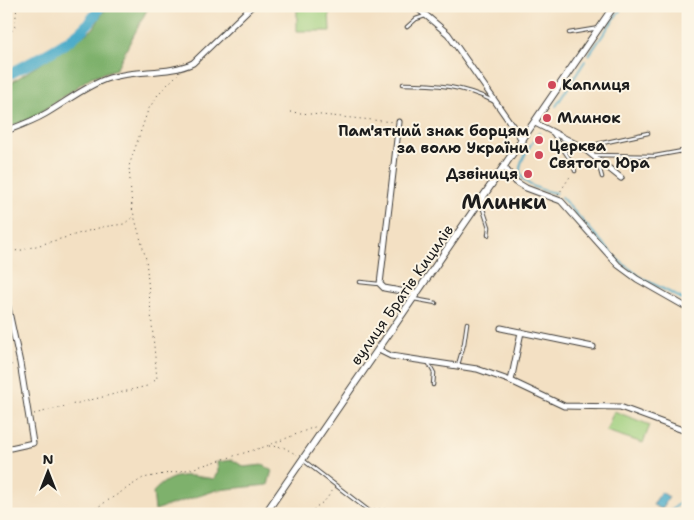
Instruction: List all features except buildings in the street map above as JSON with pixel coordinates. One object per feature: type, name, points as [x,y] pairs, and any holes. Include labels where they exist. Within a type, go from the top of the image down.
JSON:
[{"type":"street","points":[[6,131],[45,114],[106,79],[134,71],[185,67],[201,58],[252,6]]},
{"type":"street","points":[[415,6],[439,24],[448,34],[523,141]]},
{"type":"street","name":"вулиця Братів Кицилів","points":[[266,514],[326,423],[379,350],[614,6]]},
{"type":"street","points":[[399,122],[380,284],[384,288],[415,297]]},
{"type":"street","points":[[535,123],[582,147],[622,178]]},
{"type":"street","points":[[504,168],[516,182],[526,188],[556,197],[618,265],[688,308]]},
{"type":"street","points":[[6,298],[20,363],[33,443],[6,449]]},
{"type":"street","points":[[501,328],[593,347]]},
{"type":"street","points":[[511,381],[521,332]]},
{"type":"street","points":[[379,350],[391,356],[458,365],[511,381],[559,404],[620,407],[688,432]]},
{"type":"lane","points":[[407,27],[416,19],[426,16]]},
{"type":"lane","points":[[569,33],[600,28]]},
{"type":"lane","points":[[403,84],[439,84],[477,93],[497,102]]},
{"type":"lane","points":[[552,133],[573,164],[575,171]]},
{"type":"lane","points":[[582,147],[648,133]]},
{"type":"lane","points":[[591,155],[655,156],[688,150]]},
{"type":"lane","points":[[598,160],[602,177]]},
{"type":"lane","points":[[481,202],[489,227],[488,235]]},
{"type":"lane","points":[[360,282],[380,284]]},
{"type":"lane","points":[[415,297],[436,303]]},
{"type":"lane","points":[[458,365],[467,323]]},
{"type":"lane","points":[[427,360],[434,373],[433,385]]},
{"type":"lane","points":[[302,459],[373,514]]},
{"type":"path","points":[[6,38],[15,26],[17,6]]},
{"type":"path","points":[[29,416],[147,386],[157,379],[146,259],[134,216],[129,166],[148,110],[158,94],[185,67]]},
{"type":"path","points":[[290,112],[399,122]]},
{"type":"path","points":[[556,197],[575,171]]},
{"type":"path","points":[[6,252],[22,250],[102,227],[124,224],[134,216]]},
{"type":"path","points":[[6,366],[20,363]]},
{"type":"path","points":[[86,514],[144,478],[191,469],[267,446],[326,423]]},
{"type":"path","points":[[267,446],[283,447],[302,459]]},
{"type":"path","points":[[311,514],[312,510],[327,500],[334,484]]},
{"type":"path","points":[[368,510],[384,509],[400,514]]},
{"type":"green space","points":[[107,6],[149,6],[116,69],[91,77],[31,119],[6,128],[6,86],[93,29]]},
{"type":"green space","points":[[297,7],[329,11],[330,31],[297,31]]},
{"type":"green space","points":[[614,411],[650,425],[643,443],[606,431]]},
{"type":"green space","points":[[233,460],[244,467],[263,465],[272,470],[268,485],[217,490],[155,510],[153,492],[160,485],[181,476],[214,479],[218,471],[217,462]]},
{"type":"water","points":[[661,492],[669,497],[662,509],[653,505]]},
{"type":"waterway","points":[[6,76],[71,39],[93,18],[100,6]]},
{"type":"waterway","points":[[589,55],[623,6]]},
{"type":"waterway","points":[[556,106],[585,61]]},
{"type":"waterway","points":[[539,133],[525,155],[520,172],[523,179],[529,184],[556,193]]},
{"type":"waterway","points":[[561,197],[618,260],[642,278],[688,302]]},
{"type":"waterway","points":[[667,514],[688,496]]},
{"type":"place","name":"Каплиця","points":[[552,85]]},
{"type":"place","name":"Млинок","points":[[547,118]]},
{"type":"place","name":"Пам'ятний знак борцям за волю України","points":[[539,140]]},
{"type":"place","name":"Церква Святого Юра","points":[[539,155]]},
{"type":"place","name":"Дзвіниця","points":[[528,174]]},
{"type":"district","name":"Млинки","points":[[504,202]]}]
